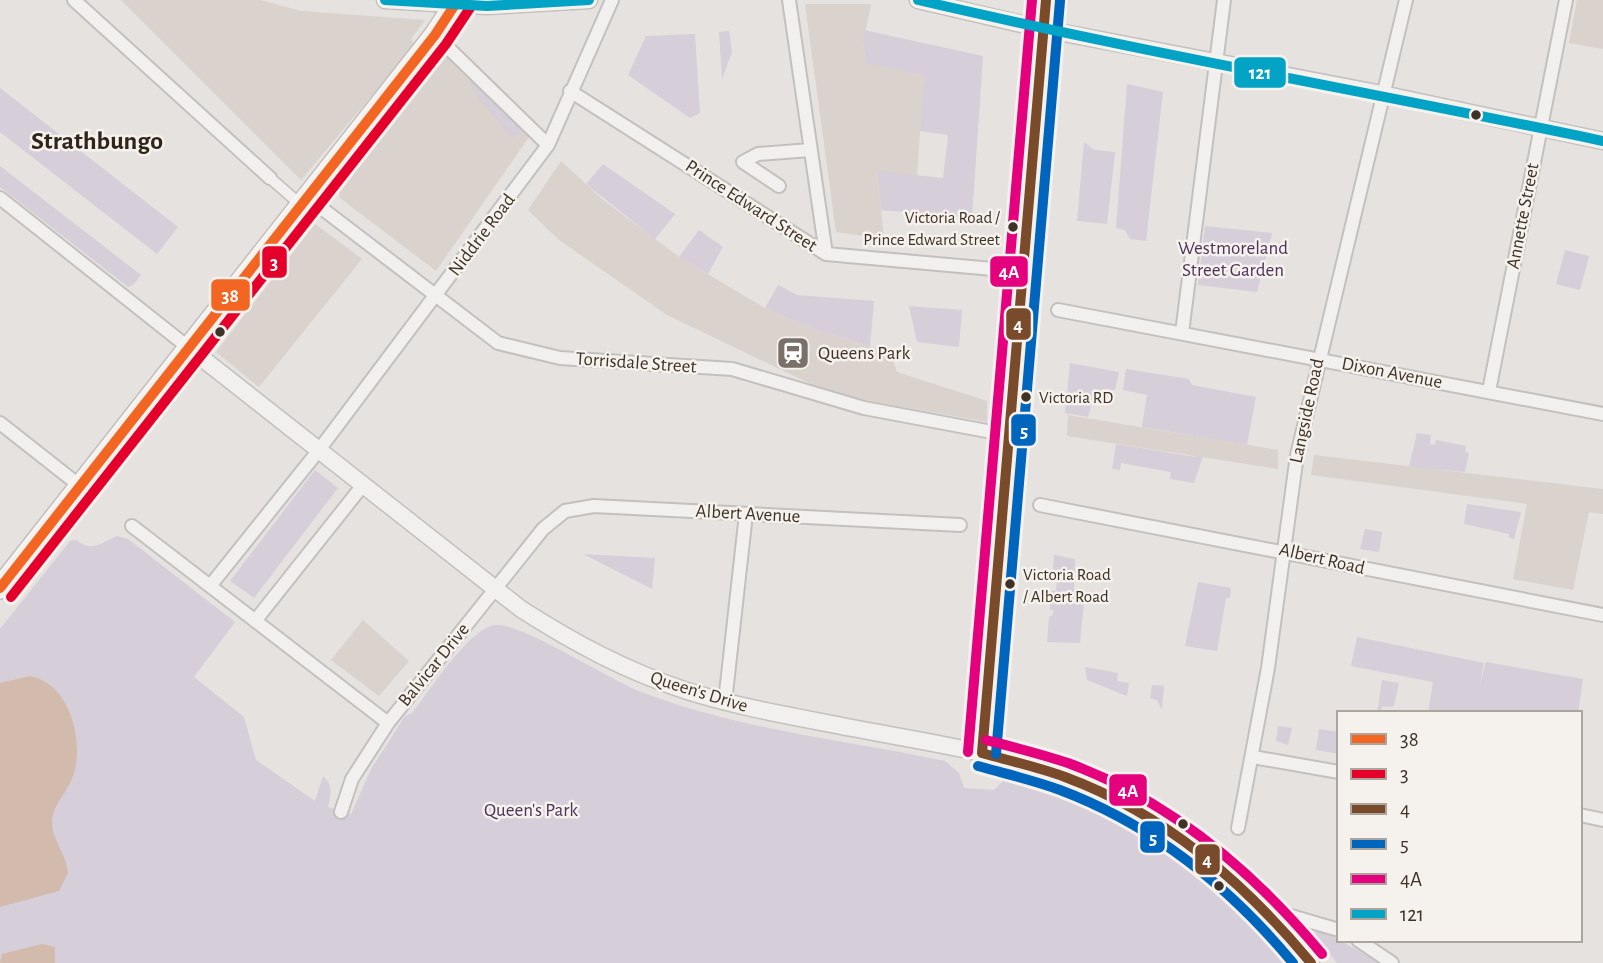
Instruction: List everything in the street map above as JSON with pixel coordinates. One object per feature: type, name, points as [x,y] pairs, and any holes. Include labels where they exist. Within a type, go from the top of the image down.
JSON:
[{"type":"main road","points":[[0,588],[435,35],[457,2]]},
{"type":"street","points":[[74,0],[270,178],[304,201]]},
{"type":"street","points":[[385,0],[589,0]]},
{"type":"street","name":"Niddrie Road","points":[[210,586],[319,450],[548,145],[612,0]]},
{"type":"street","points":[[789,0],[826,254]]},
{"type":"street","points":[[918,0],[1043,29],[1214,64],[1382,94],[1603,141]]},
{"type":"street","points":[[982,754],[1046,0]]},
{"type":"street","points":[[1182,333],[1224,0]]},
{"type":"street","name":"Langside Road","points":[[1238,828],[1253,757],[1297,455],[1406,0]]},
{"type":"street","name":"Annette Street","points":[[1489,391],[1566,0]]},
{"type":"street","points":[[435,35],[548,145]]},
{"type":"street","name":"Prince Edward Street","points":[[570,91],[826,254],[993,269]]},
{"type":"street","points":[[779,186],[743,162],[758,154],[810,150]]},
{"type":"street","points":[[0,198],[189,348]]},
{"type":"street","name":"Torrisdale Street","points":[[304,201],[498,343],[560,358],[732,369],[864,408],[1008,432]]},
{"type":"street","name":"Dixon Avenue","points":[[1058,310],[1603,414]]},
{"type":"street","name":"Queen's Drive","points":[[189,348],[495,589],[560,636],[597,656],[670,685],[725,702],[982,754],[1072,779],[1130,807],[1198,850],[1266,909]]},
{"type":"street","points":[[0,423],[80,486]]},
{"type":"street","points":[[255,621],[363,485]]},
{"type":"street","name":"Albert Road","points":[[1040,505],[1282,550],[1603,615]]},
{"type":"street","name":"Albert Avenue","points":[[543,529],[559,514],[583,507],[960,525]]},
{"type":"street","points":[[725,702],[746,514]]},
{"type":"street","points":[[132,526],[388,723]]},
{"type":"street","name":"Balvicar Drive","points":[[341,812],[352,779],[388,723],[543,529]]},
{"type":"street","points":[[1253,757],[1337,772]]},
{"type":"street","points":[[1582,816],[1603,820]]},
{"type":"street","points":[[1266,909],[1337,929]]},
{"type":"street","points":[[1266,909],[1311,963]]},
{"type":"street","points":[[1361,942],[1392,963]]},
{"type":"shaded area","points":[[121,0],[260,0],[301,11],[425,20],[411,39],[414,45],[301,180]]},
{"type":"shaded area","points":[[1577,0],[1603,0],[1603,49],[1569,43]]},
{"type":"shaded area","points":[[805,4],[871,4],[863,44],[866,62],[924,75],[917,176],[877,172],[884,239],[836,232]]},
{"type":"shaded area","points":[[447,54],[531,134],[436,271],[340,198],[339,192]]},
{"type":"shaded area","points":[[561,161],[602,199],[679,257],[765,308],[825,333],[890,352],[897,372],[987,401],[987,422],[869,401],[811,384],[667,315],[559,240],[528,210]]},
{"type":"shaded area","points":[[315,224],[362,259],[259,387],[216,352]]},
{"type":"shaded area","points":[[1068,415],[1278,450],[1278,469],[1067,436]]},
{"type":"shaded area","points":[[1314,455],[1603,489],[1603,514],[1589,512],[1573,590],[1513,579],[1527,504],[1311,475]]},
{"type":"shaded area","points":[[363,620],[409,661],[379,696],[331,660]]},
{"type":"shaded area","points":[[30,676],[55,689],[64,701],[75,729],[77,759],[74,773],[55,809],[52,822],[68,873],[59,891],[0,907],[0,683]]},
{"type":"shaded area","points":[[42,944],[55,947],[55,963],[0,963],[2,954]]},
{"type":"green space","points":[[864,30],[983,56],[972,218],[881,210],[877,171],[943,178],[948,135],[920,131],[924,75],[866,63]]},
{"type":"green space","points":[[729,31],[732,52],[722,79],[719,32]]},
{"type":"green space","points":[[695,34],[700,113],[690,118],[628,75],[646,36]]},
{"type":"green space","points":[[470,81],[527,129],[512,138],[475,94]]},
{"type":"green space","points":[[1127,84],[1163,92],[1146,241],[1130,239],[1125,230],[1116,228]]},
{"type":"green space","points":[[0,88],[178,227],[157,254],[0,132]]},
{"type":"green space","points":[[1084,142],[1094,150],[1115,152],[1107,224],[1077,221]]},
{"type":"green space","points":[[603,164],[675,214],[655,239],[586,184]]},
{"type":"green space","points":[[0,166],[141,275],[133,285],[128,287],[0,187]]},
{"type":"green space","name":"Westmoreland Street Garden","points":[[1205,226],[1272,233],[1257,292],[1198,285]]},
{"type":"green space","points":[[699,230],[723,247],[708,274],[679,257]]},
{"type":"green space","points":[[1565,250],[1589,256],[1580,290],[1556,284]]},
{"type":"green space","points":[[778,285],[797,295],[874,301],[870,346],[825,333],[765,308]]},
{"type":"green space","points":[[909,306],[962,310],[959,347],[917,342]]},
{"type":"green space","points":[[1070,363],[1119,372],[1115,390],[1102,389],[1100,403],[1092,402],[1088,417],[1065,413]]},
{"type":"green space","points":[[1126,369],[1189,379],[1192,385],[1256,397],[1247,445],[1142,427],[1147,395],[1123,390]]},
{"type":"green space","points":[[1417,433],[1431,435],[1430,444],[1435,445],[1436,440],[1466,446],[1465,452],[1469,453],[1465,472],[1409,467]]},
{"type":"green space","points":[[1116,444],[1203,456],[1194,483],[1170,479],[1171,472],[1121,463],[1120,470],[1112,469]]},
{"type":"green space","points":[[315,470],[338,488],[254,598],[230,581]]},
{"type":"green space","points":[[1467,504],[1521,512],[1514,539],[1509,538],[1509,534],[1464,524]]},
{"type":"green space","points":[[1365,529],[1382,532],[1379,552],[1360,549]]},
{"type":"green space","name":"Queen's Park","points":[[117,536],[128,539],[235,622],[194,677],[244,717],[256,760],[315,801],[323,776],[330,787],[328,807],[351,814],[371,769],[405,716],[412,713],[450,662],[473,637],[495,625],[507,626],[543,641],[639,691],[676,704],[752,724],[945,761],[959,773],[964,788],[994,790],[1003,781],[1014,778],[1095,806],[1169,847],[1203,873],[1265,931],[1292,963],[0,963],[0,629],[70,541],[76,540],[92,546]]},
{"type":"green space","points":[[583,554],[655,558],[652,589]]},
{"type":"green space","points":[[1054,555],[1075,559],[1074,589],[1085,591],[1080,643],[1047,642],[1049,617],[1053,615],[1053,610],[1050,610],[1051,591],[1056,591],[1057,577],[1052,576]]},
{"type":"green space","points":[[1198,582],[1231,588],[1230,598],[1226,598],[1217,651],[1185,646]]},
{"type":"green space","points":[[1357,637],[1484,663],[1480,684],[1486,662],[1583,679],[1578,711],[1428,711],[1433,682],[1351,666]]},
{"type":"green space","points":[[1085,667],[1118,673],[1117,681],[1129,683],[1127,696],[1087,680]]},
{"type":"green space","points":[[1382,680],[1399,683],[1394,706],[1382,707],[1381,711],[1377,711]]},
{"type":"green space","points":[[1152,685],[1164,686],[1162,710],[1157,700],[1150,698]]},
{"type":"green space","points":[[1278,726],[1292,728],[1288,745],[1276,741]]},
{"type":"green space","points":[[1319,729],[1337,732],[1337,754],[1316,750]]},
{"type":"green space","points":[[1318,928],[1337,939],[1337,942],[1343,942],[1380,963],[1337,963],[1314,934]]},
{"type":"transit line","name":"121","points":[[385,0],[487,6],[589,0]]},
{"type":"transit line","name":"38","points":[[0,588],[435,35],[458,0]]},
{"type":"transit line","name":"121","points":[[918,0],[1089,38],[1603,141]]},
{"type":"transit line","name":"4A","points":[[968,752],[1032,0]]},
{"type":"transit line","name":"4","points":[[982,753],[1046,0]]},
{"type":"transit line","name":"5","points":[[996,754],[1060,1]]},
{"type":"transit line","name":"3","points":[[11,597],[446,44],[470,8]]},
{"type":"transit line","name":"4A","points":[[986,740],[1068,763],[1106,779],[1175,818],[1208,842],[1268,894],[1322,954]]},
{"type":"transit line","name":"4","points":[[982,753],[1065,777],[1102,792],[1169,831],[1230,878],[1311,963]]},
{"type":"transit line","name":"5","points":[[978,766],[1060,790],[1094,804],[1158,840],[1216,884],[1269,935],[1293,963]]},
{"type":"place","name":"Victoria Road / Prince Edward Street","points":[[1013,227]]},
{"type":"place","name":"Queens Park","points":[[793,353]]},
{"type":"place","name":"Victoria RD","points":[[1026,397]]},
{"type":"place","name":"Victoria Road / Albert Road","points":[[1010,584]]},
{"type":"district","name":"Strathbungo","points":[[97,141]]}]
